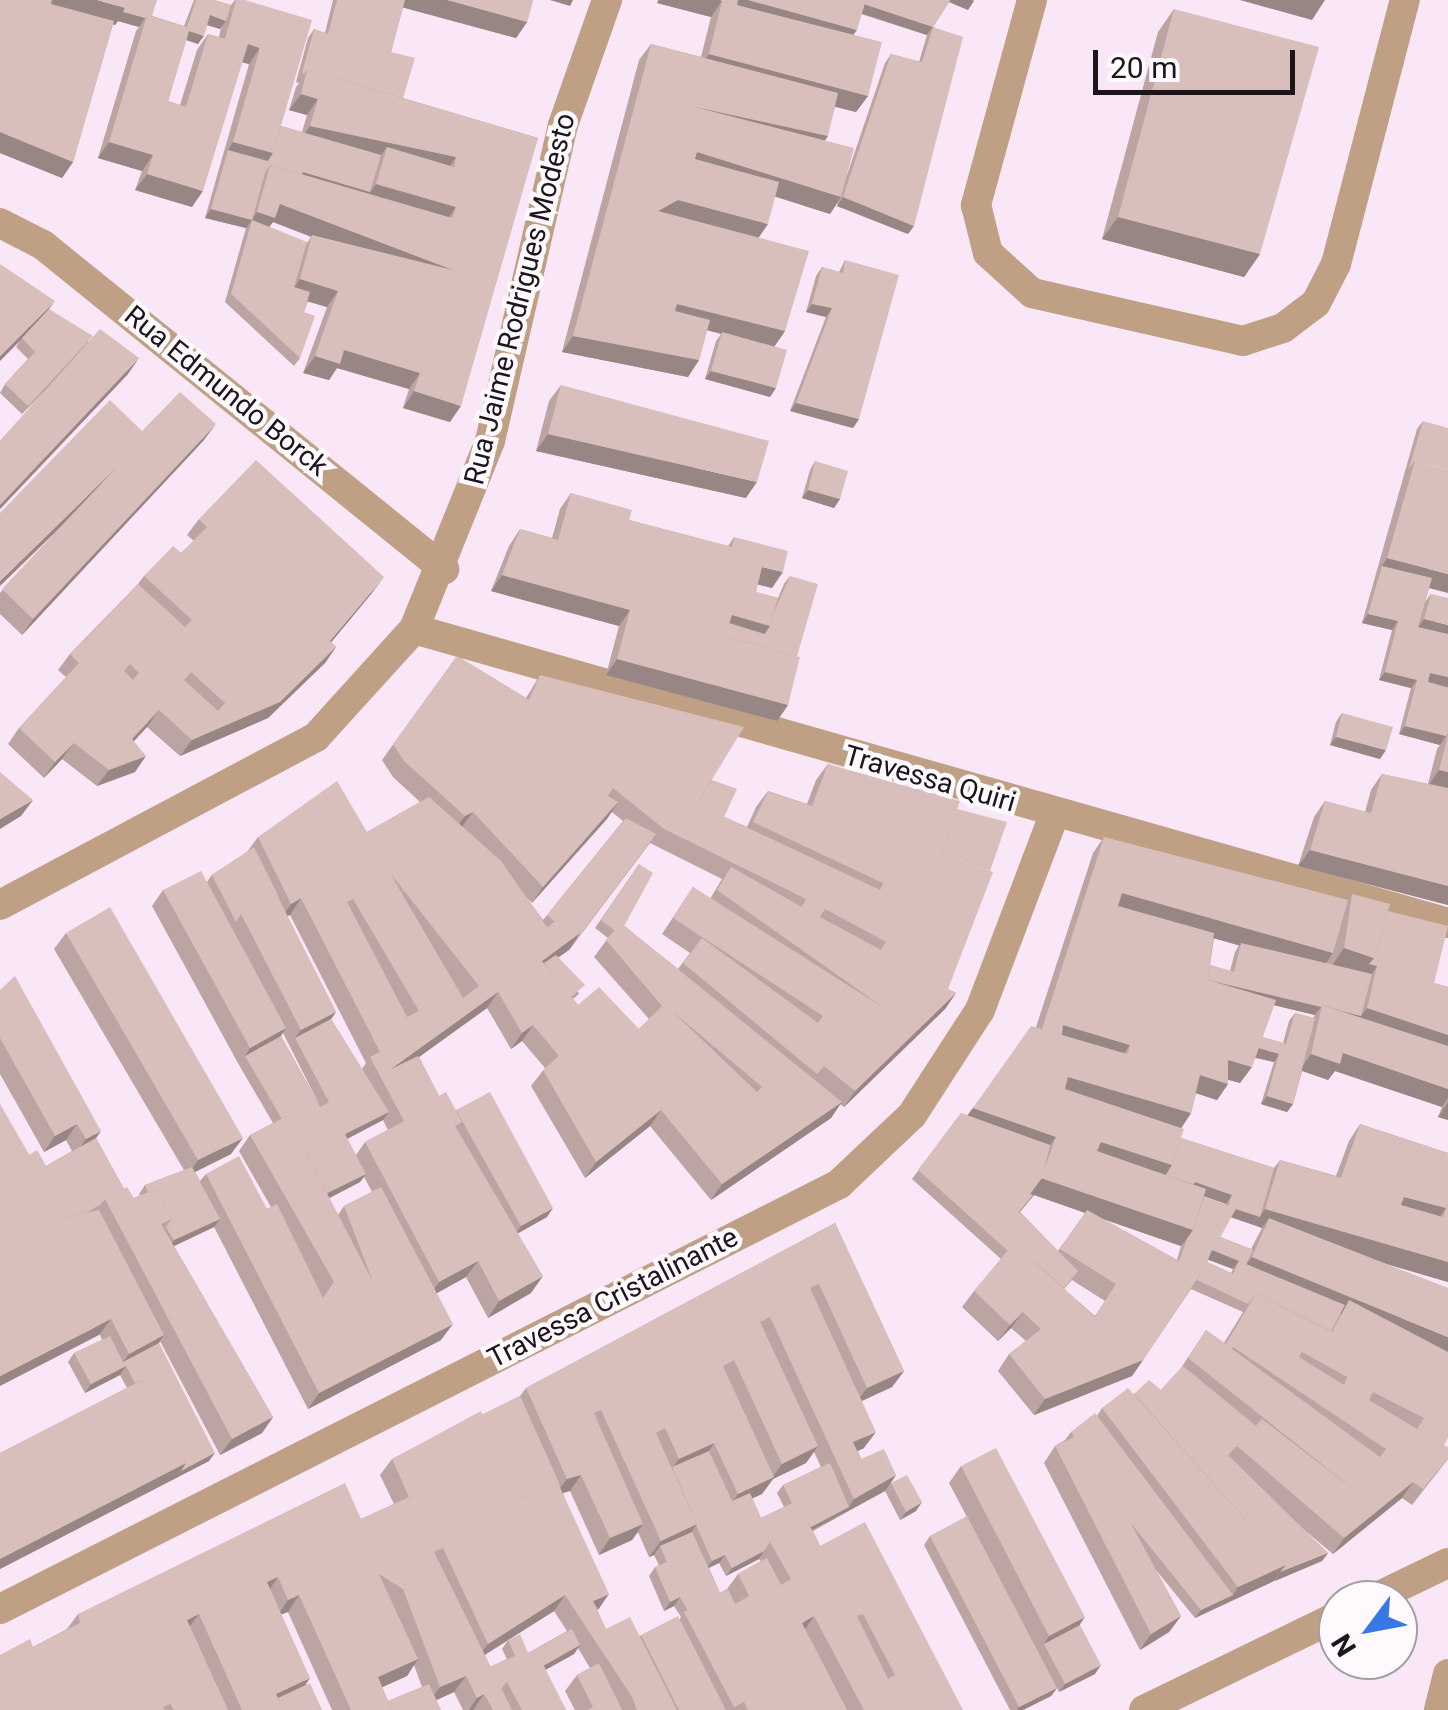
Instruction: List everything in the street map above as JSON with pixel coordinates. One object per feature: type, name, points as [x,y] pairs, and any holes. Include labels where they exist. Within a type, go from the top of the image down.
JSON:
[{"type":"street","name":"Rua Jaime Rodrigues Modesto","points":[[0,906],[316,737],[414,630],[444,569],[490,441],[563,125],[607,0]]},
{"type":"street","points":[[1032,0],[976,205],[988,254],[1032,293],[1243,341],[1283,328],[1316,303],[1336,264],[1405,0]]},
{"type":"street","name":"Rua Edmundo Borck","points":[[0,223],[74,269],[444,569]]},
{"type":"street","name":"Travessa Quiri","points":[[414,630],[1054,815],[1448,922]]},
{"type":"street","name":"Travessa Cristalinante","points":[[0,1609],[839,1184],[912,1116],[980,1010],[1054,815]]},
{"type":"street","points":[[1413,1580],[1448,1563]]},
{"type":"street","points":[[1144,1710],[1318,1626]]},
{"type":"street","points":[[1439,1710],[1448,1674]]},
{"type":"building","points":[[0,0],[52,0],[51,4],[114,21],[73,162],[0,132]]},
{"type":"building","points":[[97,0],[128,0],[126,8]]},
{"type":"building","points":[[128,0],[157,0],[152,16],[145,18],[123,12]]},
{"type":"building","points":[[196,0],[231,5],[226,21],[210,15],[204,36],[187,27]]},
{"type":"building","points":[[236,0],[312,20],[273,153],[233,142],[260,48],[248,44],[203,191],[147,174],[153,155],[109,142],[147,15],[190,28],[168,101],[186,107],[208,34],[225,39]]},
{"type":"building","points":[[337,0],[405,0],[391,52],[415,58],[403,98],[307,70],[302,73],[314,29],[328,34]]},
{"type":"building","points":[[447,0],[533,0],[527,22]]},
{"type":"building","points":[[720,0],[738,0],[737,5],[882,42],[868,96],[709,54]]},
{"type":"building","points":[[748,0],[866,0],[857,30]]},
{"type":"building","points":[[866,0],[950,0],[933,27],[864,4]]},
{"type":"building","points":[[1174,9],[1319,47],[1260,254],[1118,217]]},
{"type":"building","points":[[933,27],[963,37],[914,226],[843,197],[891,54],[922,62]]},
{"type":"building","points":[[651,44],[838,93],[828,136],[691,106],[854,148],[841,197],[697,152],[695,159],[779,182],[768,224],[678,200],[658,211],[809,251],[785,331],[677,304],[675,311],[710,320],[699,360],[573,336]]},
{"type":"building","points":[[307,70],[538,138],[461,406],[414,391],[420,373],[344,350],[340,364],[315,356],[338,291],[300,279],[312,235],[453,270],[280,204],[275,218],[257,212],[270,165],[452,218],[456,207],[376,184],[387,147],[454,167],[456,157],[310,126],[318,99],[301,94]]},
{"type":"building","points":[[281,126],[381,155],[370,192],[270,165],[252,220],[211,209],[228,150],[268,161]]},
{"type":"building","points":[[252,220],[307,242],[294,287],[310,292],[304,312],[315,316],[300,358],[231,294]]},
{"type":"building","points":[[845,260],[899,275],[859,419],[796,403],[832,308],[812,304],[822,267],[843,273]]},
{"type":"building","points":[[0,264],[55,301],[0,356]]},
{"type":"building","points":[[49,309],[93,336],[28,406],[5,384],[35,352],[22,338]]},
{"type":"building","points":[[100,329],[139,358],[0,505],[0,441]]},
{"type":"building","points":[[722,332],[787,350],[776,388],[711,371]]},
{"type":"building","points":[[561,385],[769,441],[757,482],[548,434]]},
{"type":"building","points":[[180,392],[216,424],[33,619],[2,589],[116,468],[0,581],[0,513],[110,400],[142,431]]},
{"type":"building","points":[[1423,421],[1448,428],[1448,470],[1415,461],[1409,468]]},
{"type":"building","points":[[256,460],[384,577],[330,641],[336,647],[280,702],[192,740],[159,710],[132,739],[146,756],[109,770],[74,743],[55,762],[19,728],[79,663],[70,654],[83,640],[130,683],[139,673],[129,663],[167,622],[179,633],[192,620],[144,576],[173,546],[181,553],[207,527],[199,519]],"holes":[[[191,672],[225,703],[218,711],[184,680]]]},
{"type":"building","points":[[815,461],[848,471],[840,499],[808,490]]},
{"type":"building","points":[[1415,461],[1448,470],[1448,574],[1387,558]]},
{"type":"building","points":[[571,493],[632,510],[629,520],[732,547],[734,537],[788,551],[783,572],[762,567],[756,592],[778,598],[770,626],[732,615],[725,636],[800,657],[788,705],[617,659],[630,610],[502,575],[520,529],[558,540]]},
{"type":"building","points":[[1382,566],[1432,578],[1418,627],[1448,634],[1448,677],[1430,673],[1428,682],[1448,688],[1446,736],[1405,726],[1417,680],[1385,672],[1398,621],[1368,614]]},
{"type":"building","points":[[790,576],[818,584],[797,656],[725,636],[729,623],[765,634]]},
{"type":"building","points":[[138,584],[185,627],[179,633],[167,622],[124,671],[133,680],[130,683],[84,641]]},
{"type":"building","points":[[1431,594],[1448,598],[1448,625],[1424,619]]},
{"type":"building","points":[[457,656],[529,700],[540,675],[744,727],[697,804],[880,890],[883,883],[753,822],[768,791],[812,806],[828,764],[960,801],[941,854],[993,872],[948,989],[956,993],[855,1091],[824,1066],[817,1074],[683,963],[702,938],[818,1023],[823,1016],[673,918],[693,887],[884,1008],[717,890],[731,867],[802,907],[806,899],[664,829],[613,788],[608,796],[618,802],[543,887],[473,812],[465,816],[404,761],[393,744]],"holes":[[[825,909],[886,942],[881,950],[820,917]]]},
{"type":"building","points":[[1342,713],[1393,727],[1386,750],[1336,737]]},
{"type":"building","points":[[1448,735],[1448,772],[1439,770]]},
{"type":"building","points":[[0,772],[33,800],[0,819]]},
{"type":"building","points":[[1382,774],[1448,788],[1448,886],[1310,850],[1325,801],[1371,813]]},
{"type":"building","points":[[712,780],[737,789],[724,817],[697,804]]},
{"type":"building","points":[[337,781],[367,832],[429,797],[501,861],[547,927],[562,917],[580,933],[542,961],[578,1005],[599,987],[639,1029],[662,1006],[606,940],[621,923],[842,1102],[722,1184],[661,1110],[596,1162],[543,1070],[559,1056],[533,1025],[522,1033],[498,992],[391,1069],[418,1056],[439,1096],[446,1092],[462,1122],[455,1126],[543,1276],[499,1301],[478,1261],[439,1282],[365,1142],[404,1121],[370,1057],[380,1052],[301,898],[291,904],[258,837]],"holes":[[[390,873],[479,986],[463,998]],[[353,899],[419,1011],[407,1017],[347,902]],[[672,1011],[762,1087],[757,1092]]]},
{"type":"building","points":[[957,809],[1007,822],[990,871],[941,854]]},
{"type":"building","points":[[626,818],[656,834],[576,940],[580,933],[562,917],[555,922],[547,915]]},
{"type":"building","points":[[1104,837],[1348,900],[1333,953],[1122,893],[1118,906],[1214,933],[1208,980],[1276,1000],[1252,1067],[1228,1060],[1228,1084],[1200,1075],[1191,1113],[1068,1077],[1065,1089],[1184,1129],[1172,1165],[1101,1142],[1097,1151],[1206,1189],[1193,1230],[1041,1178],[1056,1137],[973,1108],[1031,1026],[1042,1029]],"holes":[[[1063,1025],[1130,1045],[1127,1054],[1062,1035]]]},
{"type":"building","points":[[254,847],[280,899],[277,895],[241,914],[236,922],[212,875]]},
{"type":"building","points":[[639,864],[653,873],[624,926],[621,923],[615,931],[601,920]]},
{"type":"building","points":[[201,871],[286,1028],[250,1048],[163,890]]},
{"type":"building","points":[[1352,894],[1390,904],[1374,958],[1344,948]]},
{"type":"building","points":[[277,895],[336,1012],[301,1030],[241,914]]},
{"type":"building","points":[[110,907],[243,1138],[198,1160],[66,933]]},
{"type":"building","points":[[1388,911],[1448,926],[1434,983],[1448,987],[1448,1035],[1367,1008],[1377,966],[1369,964]]},
{"type":"building","points":[[1241,943],[1372,974],[1361,1016],[1208,980],[1210,965],[1234,972]]},
{"type":"building","points":[[556,955],[585,985],[571,997],[544,963]]},
{"type":"building","points":[[15,976],[101,1131],[86,1139],[77,1124],[55,1136],[0,1038],[0,990]]},
{"type":"building","points":[[1322,1005],[1448,1046],[1448,1089],[1343,1053],[1340,1064],[1311,1054]]},
{"type":"building","points":[[1295,1013],[1315,1018],[1293,1104],[1267,1096],[1279,1054],[1259,1048],[1262,1037],[1286,1044]]},
{"type":"building","points":[[331,1019],[389,1112],[345,1134],[366,1174],[327,1193],[287,1116],[282,1119],[245,1056],[281,1036],[320,1107],[329,1102],[295,1038]]},
{"type":"building","points":[[490,1092],[553,1208],[521,1226],[456,1110]]},
{"type":"building","points":[[0,1104],[65,1217],[99,1210],[164,1335],[129,1354],[111,1319],[0,1376]]},
{"type":"building","points":[[961,1113],[1050,1145],[1042,1178],[1019,1212],[1078,1271],[1064,1288],[1014,1243],[1008,1251],[918,1170]]},
{"type":"building","points":[[287,1116],[373,1282],[344,1206],[381,1187],[453,1324],[319,1393],[206,1174],[239,1156],[267,1209],[277,1204],[323,1298],[334,1282],[250,1135]]},
{"type":"building","points":[[1360,1124],[1448,1153],[1448,1262],[1265,1209],[1280,1160],[1341,1178]],"holes":[[[1404,1197],[1446,1208],[1443,1217],[1401,1205]]]},
{"type":"building","points":[[96,1138],[124,1189],[85,1213],[65,1217],[29,1155],[37,1150],[46,1166]]},
{"type":"building","points":[[1181,1138],[1274,1168],[1260,1217],[1236,1209],[1220,1237],[1253,1250],[1246,1264],[1345,1305],[1331,1331],[1256,1293],[1248,1304],[1197,1280],[1201,1273],[1179,1261],[1204,1197],[1228,1206],[1232,1195],[1166,1175]],"holes":[[[1212,1250],[1239,1261],[1233,1274],[1207,1262]]]},
{"type":"building","points":[[192,1167],[220,1219],[174,1240],[166,1227],[172,1219],[156,1189],[148,1192],[145,1185]]},
{"type":"building","points":[[127,1187],[134,1198],[156,1189],[172,1219],[161,1224],[273,1417],[232,1439],[105,1199]]},
{"type":"building","points":[[1087,1210],[1201,1273],[1143,1360],[1045,1399],[1009,1354],[1041,1329],[1023,1312],[1010,1325],[974,1291],[1014,1243],[1095,1317],[1116,1284],[1060,1249]]},
{"type":"building","points":[[1269,1218],[1448,1288],[1448,1337],[1252,1257]]},
{"type":"building","points":[[835,1223],[904,1371],[867,1388],[819,1284],[810,1288],[876,1432],[853,1442],[861,1459],[884,1449],[896,1475],[854,1499],[770,1317],[760,1322],[818,1446],[782,1464],[734,1360],[723,1366],[774,1477],[738,1494],[714,1443],[679,1459],[665,1428],[656,1433],[697,1524],[661,1541],[601,1410],[594,1413],[643,1524],[610,1538],[581,1475],[567,1479],[526,1388]]},
{"type":"building","points":[[1256,1293],[1332,1332],[1349,1300],[1448,1352],[1448,1438],[1444,1445],[1448,1447],[1448,1458],[1423,1489],[1413,1482],[1344,1538],[1237,1446],[1262,1419],[1361,1495],[1188,1358],[1206,1330],[1226,1344]],"holes":[[[1233,1347],[1386,1449],[1380,1457]],[[1302,1352],[1347,1377],[1344,1385],[1299,1357]],[[1373,1392],[1424,1418],[1417,1429],[1369,1400]]]},
{"type":"building","points":[[110,1336],[123,1362],[159,1343],[215,1453],[181,1471],[186,1463],[142,1380],[135,1383],[126,1366],[91,1384],[74,1353]]},
{"type":"building","points":[[1183,1366],[1256,1426],[1228,1455],[1328,1553],[1280,1572],[1286,1565],[1134,1394],[1149,1380],[1161,1390]]},
{"type":"building","points":[[142,1380],[186,1463],[0,1559],[0,1453]]},
{"type":"building","points":[[1128,1388],[1286,1565],[1238,1587],[1102,1408]]},
{"type":"building","points":[[520,1396],[561,1487],[558,1483],[522,1500],[482,1415]]},
{"type":"building","points":[[481,1411],[522,1500],[558,1483],[609,1594],[593,1601],[606,1629],[630,1617],[677,1710],[637,1710],[565,1595],[488,1644],[443,1548],[434,1552],[512,1710],[493,1710],[484,1694],[477,1698],[466,1676],[440,1687],[403,1589],[379,1574],[418,1659],[378,1677],[392,1710],[351,1710],[299,1595],[288,1600],[278,1577],[267,1582],[310,1678],[276,1694],[284,1710],[242,1710],[199,1614],[187,1620],[228,1710],[174,1710],[170,1704],[163,1707],[165,1710],[0,1710],[0,1655],[30,1639],[33,1647],[80,1623],[78,1614],[345,1483],[361,1519],[409,1497],[392,1459]]},
{"type":"building","points":[[1095,1413],[1233,1595],[1201,1610],[1130,1522],[1082,1433],[1074,1437],[1071,1432]]},
{"type":"building","points":[[1082,1433],[1181,1616],[1151,1634],[1055,1446]]},
{"type":"building","points":[[996,1448],[1085,1617],[1049,1636],[961,1466]]},
{"type":"building","points":[[709,1451],[732,1501],[750,1493],[761,1518],[792,1503],[783,1485],[830,1463],[849,1507],[811,1527],[808,1522],[732,1568],[725,1555],[712,1561],[672,1467]]},
{"type":"building","points":[[907,1475],[922,1502],[906,1512],[891,1483]]},
{"type":"building","points":[[967,1516],[1057,1688],[1019,1707],[930,1536]]},
{"type":"building","points":[[808,1522],[820,1546],[865,1522],[963,1710],[864,1710],[814,1616],[802,1623],[847,1710],[748,1710],[744,1702],[734,1707],[684,1612],[728,1589],[735,1604],[749,1596],[738,1574],[767,1558],[781,1585],[791,1579],[770,1542]],"holes":[[[863,1614],[895,1675],[888,1679],[857,1616]]]},
{"type":"building","points":[[692,1532],[720,1593],[688,1611],[680,1597],[670,1602],[655,1567],[667,1562],[660,1546]]},
{"type":"building","points":[[678,1616],[726,1710],[679,1710],[641,1635]]},
{"type":"building","points":[[1080,1625],[1101,1665],[1065,1684],[1044,1644]]},
{"type":"building","points":[[572,1629],[580,1645],[507,1682],[501,1689],[490,1667],[515,1656],[508,1640],[520,1634],[528,1653]]},
{"type":"building","points":[[599,1663],[622,1710],[588,1710],[593,1707],[577,1675]]},
{"type":"building","points":[[543,1664],[566,1710],[522,1710],[507,1682]]},
{"type":"building","points":[[310,1683],[322,1710],[284,1710],[278,1698]]},
{"type":"building","points":[[429,1684],[441,1710],[392,1710],[388,1701]]}]
